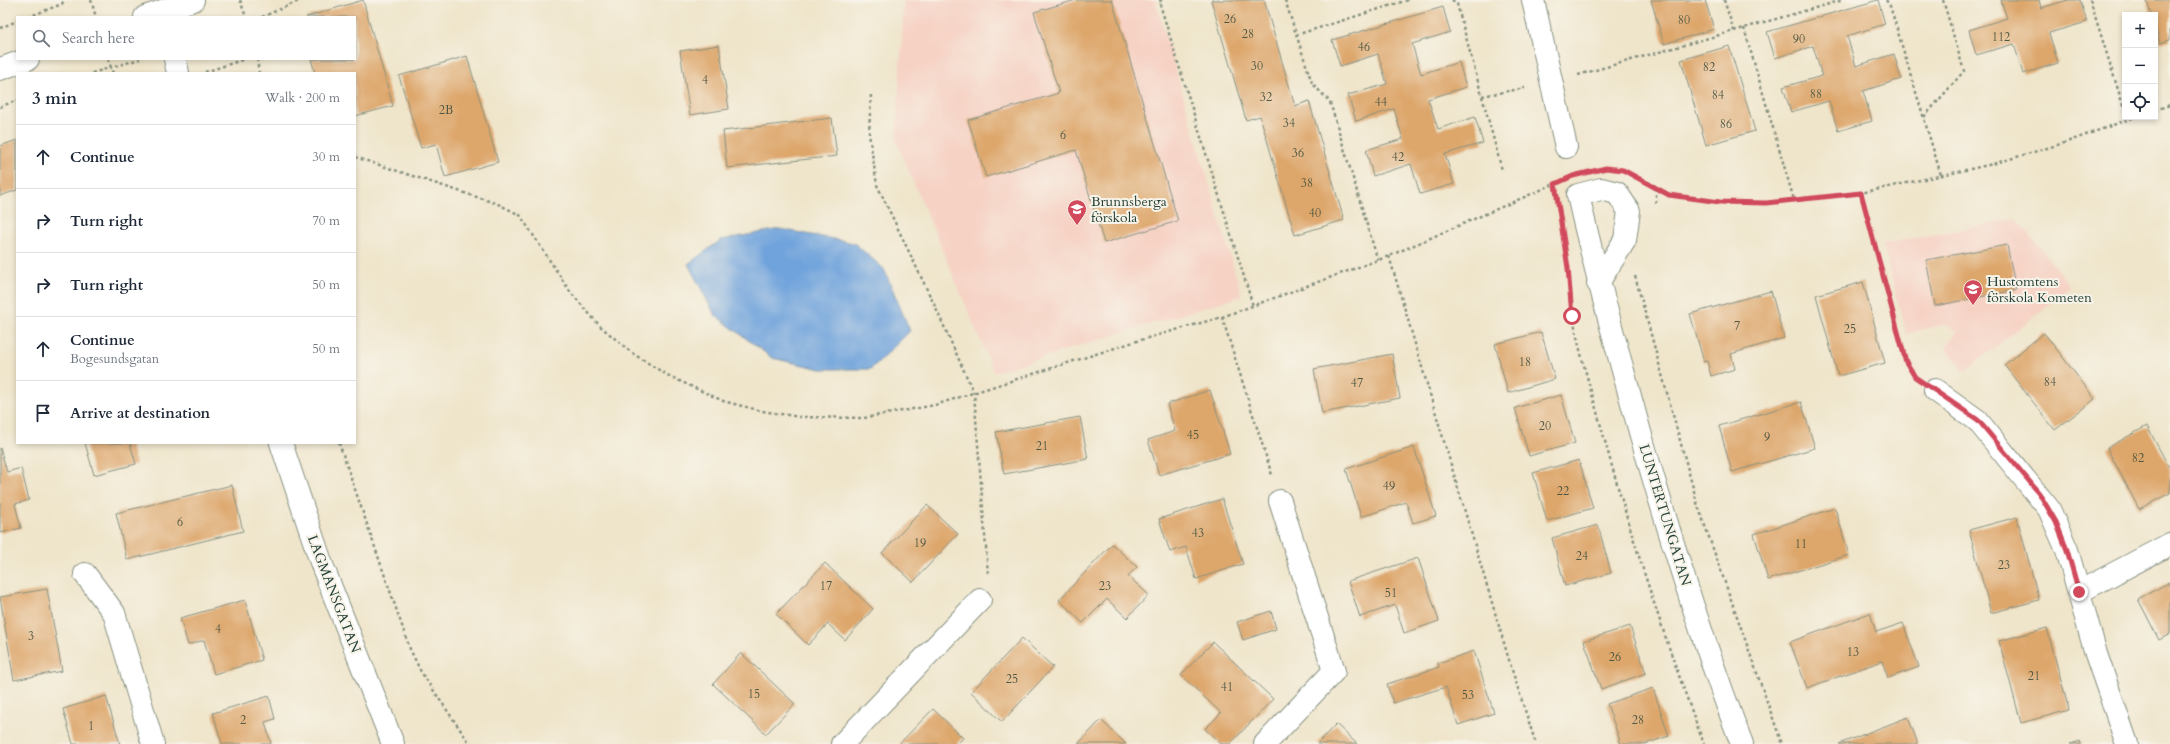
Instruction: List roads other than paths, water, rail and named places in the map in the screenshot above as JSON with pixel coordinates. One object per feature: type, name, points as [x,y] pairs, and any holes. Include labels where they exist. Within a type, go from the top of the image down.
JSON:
[{"type":"street","points":[[148,16],[193,0]]},
{"type":"street","points":[[1533,0],[1566,147]]},
{"type":"street","points":[[0,69],[25,60]]},
{"type":"street","points":[[175,60],[178,72]]},
{"type":"street","name":"LUNTERTUNGATAN","points":[[1598,283],[1657,492],[1692,606],[1742,744]]},
{"type":"street","points":[[1935,390],[1978,420],[2039,493],[2056,522],[2067,550],[2096,654],[2127,744]]},
{"type":"street","name":"LAGMANSGATAN","points":[[281,444],[322,565],[392,744]]},
{"type":"street","points":[[1265,744],[1334,672],[1280,501]]},
{"type":"street","points":[[2079,592],[2170,544]]},
{"type":"street","points":[[85,574],[114,613],[153,744]]},
{"type":"street","points":[[842,744],[980,600]]},
{"type":"water","points":[[780,229],[854,243],[884,269],[910,331],[871,369],[821,369],[772,358],[715,315],[688,264],[721,240]]},
{"type":"place","name":"Brunnsberga förskola","points":[[1077,226]]},
{"type":"place","name":"Hustomtens förskola Kometen","points":[[1973,306]]}]
